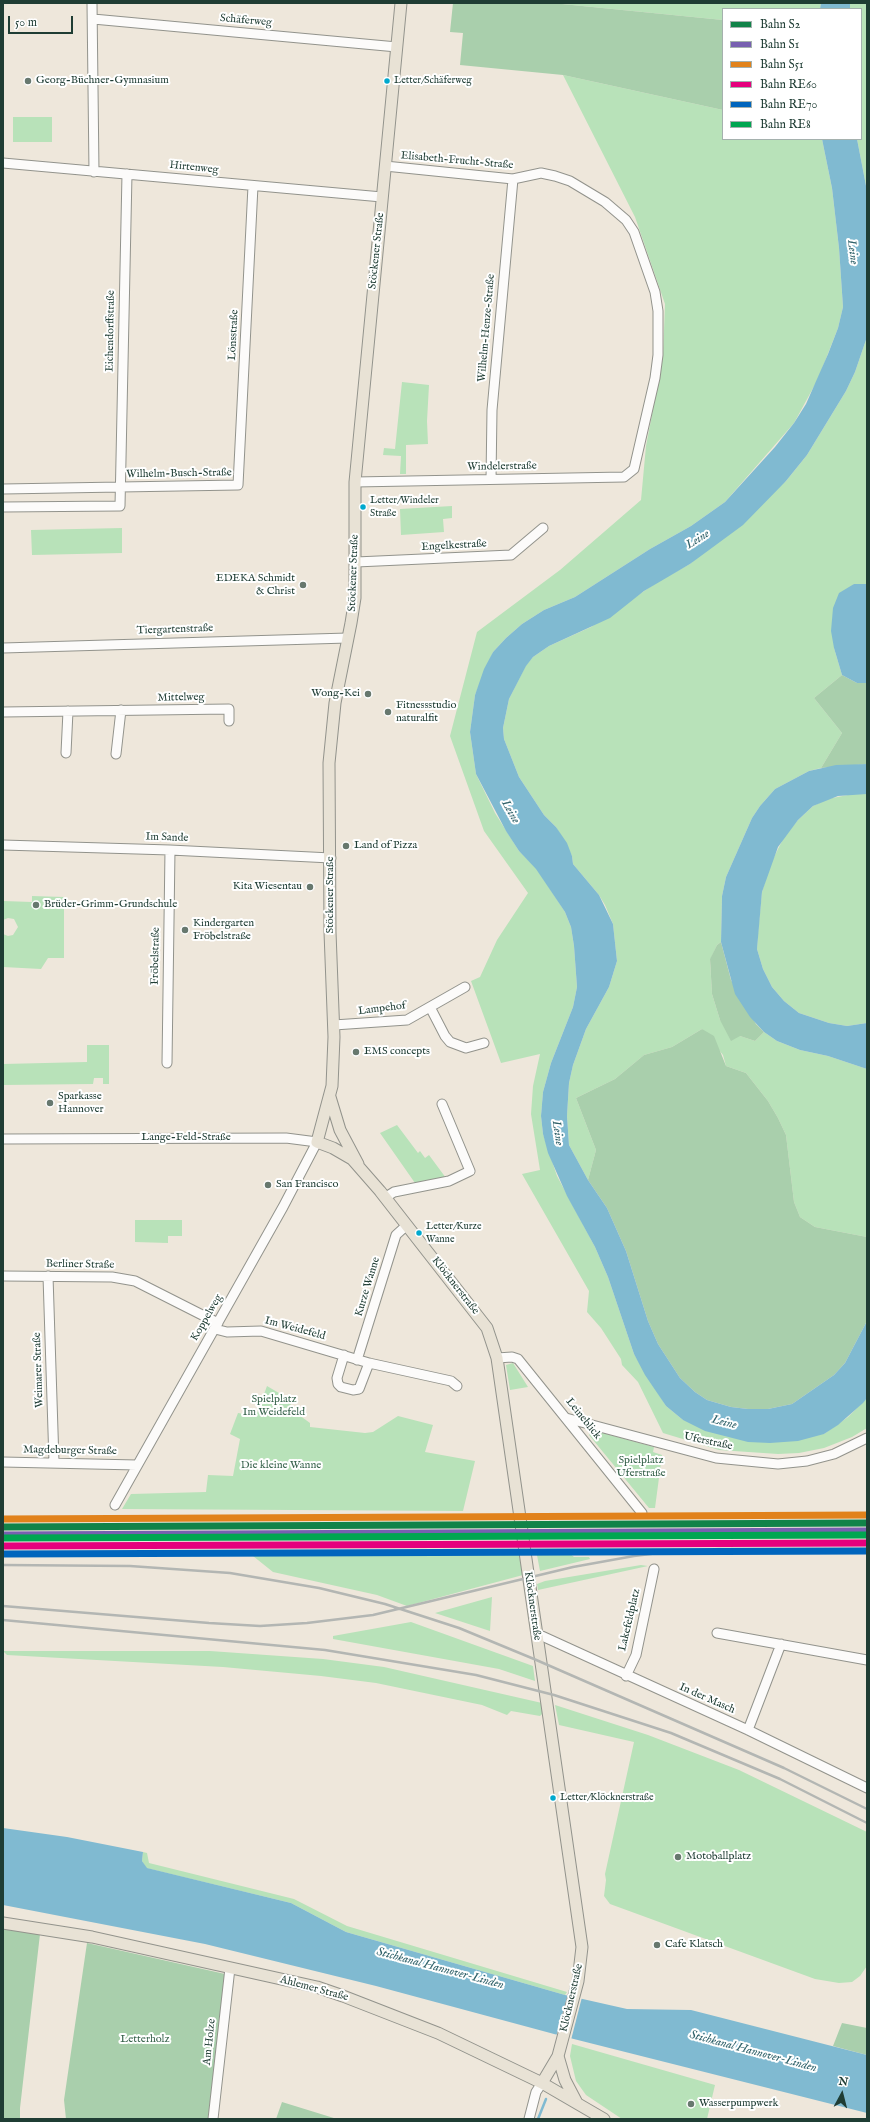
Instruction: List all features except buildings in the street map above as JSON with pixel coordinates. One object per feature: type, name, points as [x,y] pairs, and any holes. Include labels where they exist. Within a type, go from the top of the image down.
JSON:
[{"type":"main road","name":"Stöckener Straße","points":[[317,1142],[330,1095],[333,1070],[334,1025],[330,932],[331,858],[327,785],[332,722],[355,598],[355,482],[401,3]]},
{"type":"main road","points":[[330,1095],[340,1130],[360,1168]]},
{"type":"main road","name":"Lange-Feld-Straße","points":[[317,1142],[344,1154],[360,1168]]},
{"type":"main road","name":"Klöcknerstraße","points":[[360,1168],[386,1197],[487,1328],[492,1339],[497,1358],[579,1919],[581,1962],[576,1987],[558,2056],[542,2083]]},
{"type":"main road","name":"Ahlemer Straße","points":[[3,1923],[92,1937],[317,1987],[369,2005],[438,2033],[542,2083],[604,2119]]},
{"type":"main road","points":[[558,2056],[565,2080],[578,2103]]},
{"type":"street","points":[[92,3],[94,172]]},
{"type":"street","name":"Schäferweg","points":[[93,20],[397,47]]},
{"type":"street","name":"Hirtenweg","points":[[3,163],[382,197]]},
{"type":"street","name":"Elisabeth-Frucht-Straße","points":[[385,166],[513,179],[541,173],[555,176],[570,181],[616,210],[626,220],[634,232],[655,292],[659,333],[655,378],[637,458]]},
{"type":"street","name":"Eichendorffstraße","points":[[120,487],[127,174]]},
{"type":"street","name":"Wilhelm-Henze-Straße","points":[[491,479],[492,410],[513,179]]},
{"type":"street","name":"Lönsstraße","points":[[238,485],[253,186]]},
{"type":"street","name":"Windelerstraße","points":[[355,482],[624,477],[634,469],[637,458]]},
{"type":"street","name":"Wilhelm-Busch-Straße","points":[[3,488],[238,485]]},
{"type":"street","name":"Wilhelm-Busch-Straße","points":[[3,507],[120,506],[120,487]]},
{"type":"street","name":"Engelkestraße","points":[[356,562],[511,555],[543,528]]},
{"type":"street","name":"Tiergartenstraße","points":[[3,648],[348,638]]},
{"type":"street","name":"Mittelweg","points":[[3,712],[229,709],[229,721]]},
{"type":"street","points":[[116,754],[121,710]]},
{"type":"street","points":[[66,753],[68,711]]},
{"type":"street","name":"Im Sande","points":[[3,845],[170,850],[331,858]]},
{"type":"street","name":"Fröbelstraße","points":[[167,1063],[170,850]]},
{"type":"street","name":"Lampehof","points":[[334,1025],[408,1020],[465,987]]},
{"type":"street","points":[[430,1007],[445,1036],[450,1042],[466,1048],[484,1043]]},
{"type":"street","points":[[386,1197],[394,1192],[448,1181],[470,1171],[442,1104]]},
{"type":"street","name":"Lange-Feld-Straße","points":[[3,1139],[286,1138],[317,1142]]},
{"type":"street","name":"Koppelweg","points":[[115,1505],[216,1326],[317,1142]]},
{"type":"street","name":"Kurze Wanne","points":[[358,1360],[396,1235],[407,1225]]},
{"type":"street","name":"Berliner Straße","points":[[3,1276],[112,1276],[135,1281],[216,1326]]},
{"type":"street","name":"Weimarer Straße","points":[[48,1276],[54,1462]]},
{"type":"street","name":"Im Weidefeld","points":[[216,1326],[227,1332],[261,1331],[344,1355],[369,1364],[451,1381],[457,1386]]},
{"type":"street","points":[[344,1355],[337,1378],[338,1384],[342,1387],[353,1390],[359,1389],[369,1364]]},
{"type":"street","name":"Leineblick","points":[[497,1358],[512,1357],[518,1359],[642,1513]]},
{"type":"street","name":"Uferstraße","points":[[566,1418],[716,1458],[778,1464],[807,1461],[828,1455],[851,1447],[867,1438]]},
{"type":"street","name":"Magdeburger Straße","points":[[3,1462],[137,1465]]},
{"type":"street","name":"Lakefeldplatz","points":[[626,1676],[636,1655],[654,1569]]},
{"type":"street","points":[[717,1633],[867,1660]]},
{"type":"street","name":"In der Masch","points":[[537,1636],[542,1636],[626,1676],[748,1730],[867,1788]]},
{"type":"street","points":[[748,1730],[781,1644]]},
{"type":"street","name":"Am Holze","points":[[213,2119],[230,1968]]},
{"type":"street","points":[[529,2119],[536,2092],[542,2083]]},
{"type":"green space","points":[[453,3],[552,3],[722,20],[722,110],[563,75],[460,65],[463,33],[450,32]]},
{"type":"green space","points":[[552,3],[821,3],[820,8],[722,8],[722,20]]},
{"type":"green space","points":[[850,3],[867,3],[867,191],[857,140],[862,140],[862,8],[850,8]]},
{"type":"green space","points":[[563,75],[722,110],[722,140],[822,140],[832,188],[839,248],[843,307],[838,328],[818,379],[794,423],[725,502],[691,526],[650,549],[575,597],[544,610],[522,624],[493,652],[475,695],[470,732],[476,774],[495,813],[519,851],[537,869],[565,912],[571,927],[577,987],[573,1007],[551,1063],[543,1092],[541,1116],[543,1134],[557,1176],[595,1247],[608,1277],[634,1354],[666,1406],[683,1420],[824,1434],[848,1417],[867,1398],[867,1428],[852,1437],[824,1448],[799,1453],[778,1454],[719,1450],[663,1433],[638,1382],[622,1365],[621,1359],[601,1328],[587,1312],[589,1291],[522,1174],[540,1170],[531,1114],[533,1086],[540,1054],[501,1063],[471,981],[480,977],[497,940],[528,893],[484,831],[450,736],[477,632],[560,570],[641,500],[646,446],[663,357],[665,304],[635,217]]},
{"type":"green space","points":[[13,117],[52,117],[52,142],[13,142]]},
{"type":"green space","points":[[867,337],[867,584],[854,584],[834,648],[842,675],[814,698],[842,733],[821,768],[809,771],[775,789],[752,818],[726,877],[722,896],[721,942],[717,945],[710,960],[712,994],[720,1020],[740,1036],[755,1041],[764,1032],[777,1041],[800,1050],[828,1056],[867,1069],[867,1237],[815,1227],[800,1217],[794,1202],[786,1135],[778,1118],[768,1101],[746,1073],[726,1066],[723,1055],[702,1029],[672,1047],[644,1055],[615,1079],[576,1098],[596,1150],[588,1180],[569,1145],[567,1116],[569,1083],[573,1065],[586,1029],[609,987],[617,961],[613,924],[599,895],[573,864],[572,856],[556,827],[544,815],[519,777],[504,739],[503,728],[509,699],[526,665],[533,657],[549,646],[591,627],[659,581],[690,564],[786,481],[807,455],[846,391],[855,372]]},
{"type":"green space","points":[[402,382],[429,385],[427,421],[428,444],[406,445],[406,474],[400,474],[401,456],[383,455],[384,448],[395,449]]},
{"type":"green space","points":[[452,506],[452,518],[443,519],[444,532],[401,535],[400,509]]},
{"type":"green space","points":[[122,528],[122,553],[32,555],[31,530]]},
{"type":"green space","points":[[842,675],[857,683],[867,683],[867,764],[821,768],[842,733],[814,698]]},
{"type":"green space","points":[[853,794],[867,794],[867,1023],[847,1026],[829,1023],[799,1013],[784,1001],[772,987],[763,969],[757,949],[762,892],[770,865],[784,837],[798,820],[813,806],[827,799]]},
{"type":"green space","points":[[32,896],[64,897],[64,958],[48,958],[41,969],[3,967],[3,934],[8,936],[13,935],[18,927],[14,919],[8,918],[3,920],[3,901],[32,902]]},
{"type":"green space","points":[[721,942],[731,980],[756,1024],[764,1032],[755,1041],[740,1036],[731,1041],[720,1020],[712,994],[710,959],[717,945]]},
{"type":"green space","points":[[702,1029],[714,1036],[726,1066],[746,1073],[768,1101],[778,1118],[786,1135],[794,1202],[800,1217],[815,1227],[867,1237],[867,1321],[845,1363],[834,1375],[792,1404],[768,1409],[731,1407],[707,1400],[695,1392],[680,1378],[658,1344],[648,1321],[626,1251],[607,1208],[588,1180],[596,1150],[576,1098],[615,1079],[644,1055],[672,1047]]},
{"type":"green space","points":[[87,1045],[109,1045],[109,1084],[103,1084],[103,1078],[94,1078],[93,1084],[3,1085],[3,1064],[87,1062]]},
{"type":"green space","points":[[397,1125],[418,1153],[420,1151],[425,1158],[429,1155],[446,1178],[415,1183],[380,1133]]},
{"type":"green space","points":[[135,1220],[182,1220],[182,1236],[168,1236],[168,1243],[135,1242]]},
{"type":"green space","points":[[513,1363],[528,1387],[510,1390],[506,1365]]},
{"type":"green space","name":"Die kleine Wanne","points":[[267,1386],[284,1396],[299,1415],[310,1423],[310,1427],[365,1433],[373,1432],[398,1416],[433,1425],[425,1452],[475,1461],[463,1511],[122,1509],[131,1494],[206,1492],[208,1475],[233,1476],[240,1439],[230,1434],[238,1413],[256,1416]]},
{"type":"green space","name":"Spielplatz Uferstraße","points":[[592,1430],[654,1447],[653,1452],[662,1455],[655,1508],[649,1508],[589,1435]]},
{"type":"green space","points":[[518,1550],[523,1575],[407,1606],[377,1595],[273,1572],[248,1552]]},
{"type":"green space","points":[[536,1550],[552,1554],[568,1552],[574,1557],[589,1557],[590,1559],[540,1571]]},
{"type":"green space","points":[[641,1565],[648,1566],[538,1590],[537,1584],[545,1581]]},
{"type":"green space","points":[[492,1597],[490,1631],[435,1613]]},
{"type":"green space","points":[[411,1622],[533,1666],[535,1681],[499,1669],[333,1639],[333,1636]]},
{"type":"green space","points":[[3,1651],[210,1651],[323,1659],[384,1667],[542,1703],[543,1713],[540,1716],[511,1711],[507,1715],[482,1705],[376,1683],[321,1676],[223,1667],[7,1655]]},
{"type":"green space","points":[[555,1705],[648,1735],[739,1770],[867,1832],[867,1966],[860,1976],[852,1982],[839,1983],[815,1979],[610,1904],[604,1896],[606,1880],[605,1874],[634,1742],[559,1725]]},
{"type":"green space","points":[[143,1852],[147,1853],[149,1863],[294,1899],[347,1926],[567,1992],[565,1995],[346,1932],[291,1903],[146,1868],[142,1861]]},
{"type":"green space","points":[[3,1929],[40,1934],[20,2119],[3,2119]]},
{"type":"green space","name":"Letterholz","points":[[87,1943],[225,1974],[208,2119],[66,2119],[64,2100]]},
{"type":"green space","points":[[842,2023],[867,2028],[867,2055],[833,2046]]},
{"type":"green space","points":[[572,2044],[715,2085],[707,2119],[622,2119],[586,2095],[576,2081],[570,2056]]},
{"type":"green space","points":[[282,2102],[337,2119],[276,2119]]},
{"type":"water","points":[[821,3],[850,3],[850,8],[820,8]]},
{"type":"water","name":"Leine","points":[[822,140],[857,140],[867,191],[867,337],[855,372],[846,391],[807,455],[786,481],[743,525],[690,564],[644,591],[610,618],[549,646],[533,657],[526,666],[509,699],[503,728],[504,739],[519,777],[544,815],[556,827],[567,843],[572,856],[573,864],[599,895],[613,924],[617,961],[609,987],[586,1029],[573,1065],[569,1083],[567,1116],[569,1145],[588,1180],[607,1208],[626,1251],[648,1321],[658,1344],[680,1378],[695,1392],[707,1400],[731,1407],[768,1409],[792,1404],[834,1375],[845,1363],[867,1321],[867,1398],[863,1403],[838,1425],[824,1434],[798,1441],[770,1443],[748,1442],[705,1431],[683,1420],[666,1406],[645,1375],[634,1354],[608,1277],[595,1247],[567,1196],[548,1153],[543,1134],[541,1116],[543,1092],[551,1063],[573,1007],[577,987],[571,927],[565,912],[536,869],[519,851],[506,831],[476,774],[470,732],[475,695],[484,669],[493,652],[506,638],[522,624],[544,610],[575,597],[650,549],[691,526],[725,502],[775,447],[794,423],[806,404],[828,354],[838,328],[843,307],[839,248],[832,188]]},
{"type":"water","points":[[854,584],[867,584],[867,683],[857,683],[842,675],[834,648],[831,631],[833,608],[839,593]]},
{"type":"water","points":[[867,764],[867,794],[838,796],[813,806],[798,820],[778,847],[762,892],[757,949],[763,969],[772,987],[784,1001],[799,1013],[829,1023],[847,1026],[867,1023],[867,1069],[828,1056],[800,1050],[777,1041],[764,1032],[750,1017],[735,994],[721,942],[722,896],[726,877],[752,818],[760,806],[775,789],[809,771],[836,765]]},
{"type":"water","name":"Stichkanal Hannover-Linden","points":[[3,1828],[67,1837],[143,1852],[142,1861],[147,1868],[291,1903],[346,1932],[565,1995],[627,2009],[691,2010],[867,2055],[867,2113],[554,2034],[376,1986],[205,1944],[3,1905]]},
{"type":"pier","points":[[568,1994],[582,1997],[571,2040],[556,2037]]},
{"type":"waterway","points":[[538,2119],[546,2099]]},
{"type":"railway","points":[[3,1606],[260,1626],[307,1623],[373,1615],[573,1567],[634,1556],[667,1552],[719,1549],[867,1549]]},
{"type":"railway","points":[[3,1565],[130,1566],[230,1573],[319,1588],[385,1604],[459,1628],[534,1659],[784,1768],[867,1809]]},
{"type":"railway","points":[[3,1620],[325,1650],[476,1675],[554,1695],[671,1733],[780,1779],[867,1823]]},
{"type":"rail line","name":"S51","points":[[3,1519],[867,1515]]},
{"type":"rail line","name":"S2","points":[[3,1527],[867,1523]]},
{"type":"rail line","name":"S1","points":[[3,1535],[867,1531]]},
{"type":"rail line","name":"RE8","points":[[3,1538],[867,1535]]},
{"type":"rail line","name":"RE60","points":[[3,1546],[867,1543]]},
{"type":"rail line","name":"RE70","points":[[3,1554],[867,1551]]},
{"type":"place","name":"Georg-Büchner-Gymnasium","points":[[28,81]]},
{"type":"place","name":"Letter/Schäferweg","points":[[387,81]]},
{"type":"place","name":"Letter/Windeler Straße","points":[[363,507]]},
{"type":"place","name":"EDEKA Schmidt & Christ","points":[[303,585]]},
{"type":"place","name":"Wong-Kei","points":[[368,694]]},
{"type":"place","name":"Fitnessstudio naturalfit","points":[[388,712]]},
{"type":"place","name":"Land of Pizza","points":[[346,846]]},
{"type":"place","name":"Kita Wiesentau","points":[[310,887]]},
{"type":"place","name":"Brüder-Grimm-Grundschule","points":[[36,905]]},
{"type":"place","name":"Kindergarten Fröbelstraße","points":[[185,930]]},
{"type":"place","name":"EMS concepts","points":[[356,1052]]},
{"type":"place","name":"Sparkasse Hannover","points":[[50,1103]]},
{"type":"place","name":"San Francisco","points":[[268,1185]]},
{"type":"place","name":"Letter/Kurze Wanne","points":[[419,1233]]},
{"type":"place","name":"Letter/Klöcknerstraße","points":[[553,1798]]},
{"type":"place","name":"Motoballplatz","points":[[678,1857]]},
{"type":"place","name":"Cafe Klatsch","points":[[657,1945]]},
{"type":"place","name":"Wasserpumpwerk","points":[[691,2104]]},
{"type":"park label","name":"Spielplatz Im Weidefeld","points":[[274,1406]]}]
